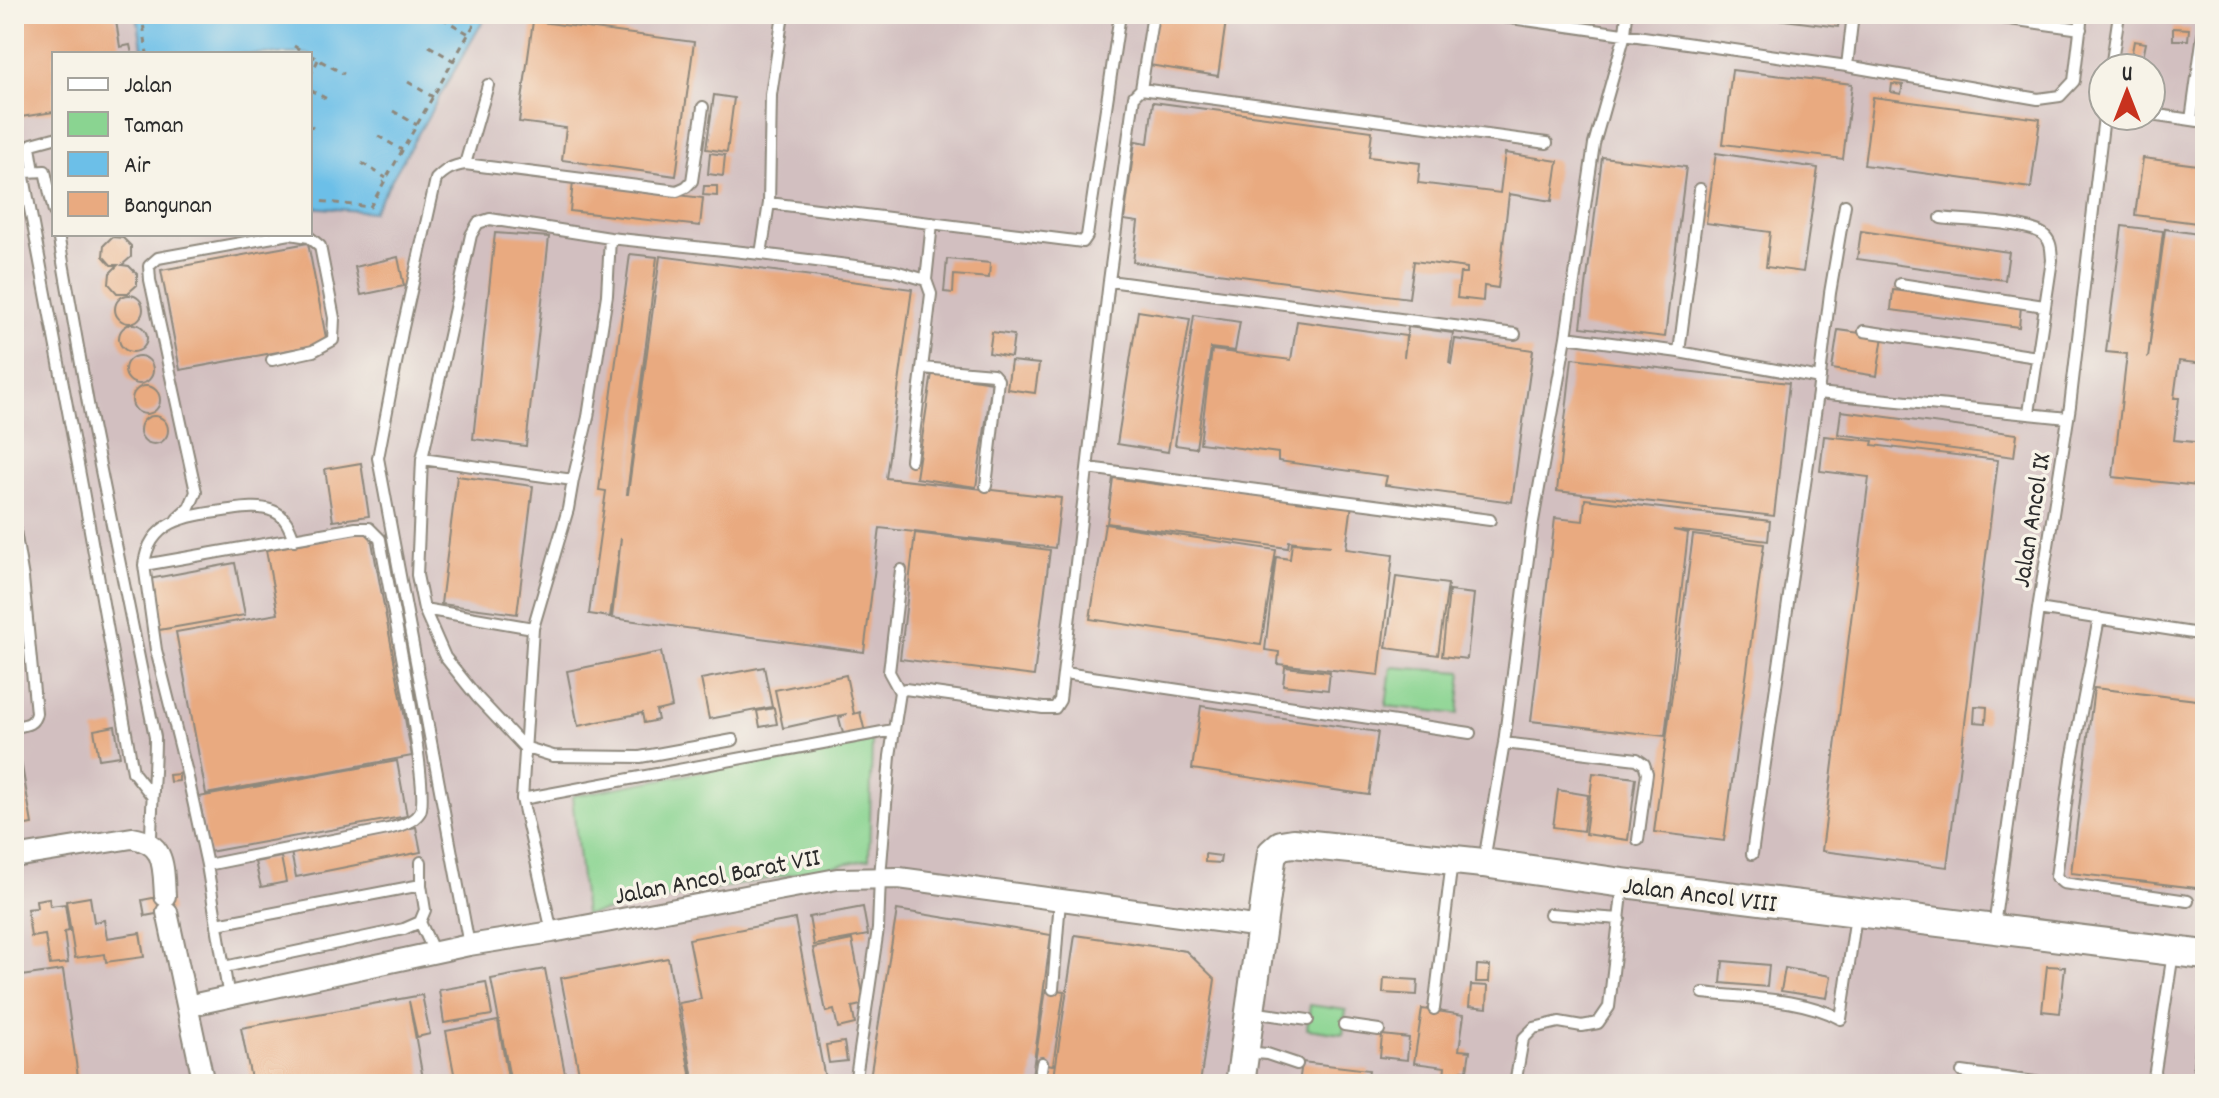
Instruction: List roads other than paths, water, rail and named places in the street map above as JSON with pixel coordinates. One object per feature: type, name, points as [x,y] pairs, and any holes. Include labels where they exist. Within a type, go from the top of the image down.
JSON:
[{"type":"street","points":[[14,857],[132,838],[151,843],[163,865],[166,904],[204,1084]]},
{"type":"street","name":"Jalan Ancol VIII","points":[[1240,1084],[1272,853],[1281,845],[1293,843],[1452,859],[1856,913],[2205,955]]},
{"type":"street","name":"Jalan Ancol Barat VII","points":[[188,1008],[469,945],[837,879],[899,878],[1261,927]]},
{"type":"lane","points":[[761,254],[769,203],[771,95],[783,14]]},
{"type":"lane","points":[[769,203],[1083,242],[1087,236],[1120,14]]},
{"type":"lane","points":[[900,692],[905,689],[1055,708],[1060,700],[1134,96],[1141,89],[1153,14]]},
{"type":"lane","points":[[1483,14],[1847,66],[2038,99],[2060,96],[2074,81],[2082,14]]},
{"type":"lane","points":[[1483,863],[1504,743],[1532,527],[1566,337],[1594,144],[1625,34],[1627,14]]},
{"type":"lane","points":[[1847,66],[1853,14]]},
{"type":"lane","points":[[1974,14],[2081,29]]},
{"type":"lane","points":[[2113,52],[2119,14]]},
{"type":"lane","points":[[2191,120],[2205,20]]},
{"type":"lane","points":[[465,164],[488,85]]},
{"type":"lane","points":[[1141,89],[1547,143]]},
{"type":"lane","points":[[469,945],[378,458],[436,179],[455,165],[465,164],[677,191],[692,181],[703,107]]},
{"type":"lane","points":[[2167,116],[2205,122]]},
{"type":"lane","name":"Jalan Ancol IX","points":[[1993,929],[2068,418],[2102,132]]},
{"type":"lane","points":[[34,171],[30,147],[52,139]]},
{"type":"lane","points":[[52,201],[47,173],[43,169],[26,172],[24,177],[133,772],[152,796]]},
{"type":"lane","points":[[1679,352],[1700,189]]},
{"type":"lane","points":[[1752,854],[1845,205]]},
{"type":"lane","points":[[1941,218],[2028,227],[2045,236],[2051,245],[2052,260],[2029,413]]},
{"type":"lane","points":[[733,740],[640,757],[553,756],[524,747],[445,657],[424,609],[417,575],[422,459],[471,235],[478,223],[490,219],[610,238],[895,271],[926,280]]},
{"type":"lane","points":[[911,460],[931,294],[926,280],[932,223]]},
{"type":"lane","points":[[58,236],[92,426],[155,737],[151,843]]},
{"type":"lane","points":[[229,998],[207,865],[156,650],[144,565],[146,549],[158,534],[189,508],[196,492],[149,266],[158,258],[279,236]]},
{"type":"lane","points":[[272,360],[313,351],[333,340],[334,318],[320,246],[303,236]]},
{"type":"lane","points":[[552,932],[522,799],[533,628],[568,509],[588,417],[607,295],[610,238]]},
{"type":"lane","points":[[1109,281],[1515,334]]},
{"type":"lane","points":[[1900,284],[2044,306]]},
{"type":"lane","points":[[1864,331],[2037,357]]},
{"type":"lane","points":[[1566,337],[1679,352],[1820,378]]},
{"type":"lane","points":[[922,368],[996,376],[986,486]]},
{"type":"lane","points":[[1818,393],[2068,418]]},
{"type":"lane","points":[[422,459],[573,480]]},
{"type":"lane","points":[[1088,468],[1490,520]]},
{"type":"lane","points":[[177,519],[255,507],[275,511],[288,524],[294,540]]},
{"type":"lane","points":[[14,525],[23,578],[36,713],[30,724],[14,727]]},
{"type":"lane","points":[[144,565],[356,528],[369,528],[380,539],[419,756],[423,796],[420,812],[408,823],[388,829],[207,865]]},
{"type":"lane","points":[[855,1084],[878,929],[893,730],[900,692],[889,672],[901,570]]},
{"type":"lane","points":[[424,609],[533,628]]},
{"type":"lane","points":[[2038,609],[2205,635]]},
{"type":"lane","points":[[2099,618],[2072,760],[2056,877],[2063,883],[2188,901]]},
{"type":"lane","points":[[1065,673],[1470,733]]},
{"type":"lane","points":[[522,799],[893,730]]},
{"type":"lane","points":[[1504,743],[1637,759],[1644,764],[1647,773],[1638,840]]},
{"type":"lane","points":[[1434,1009],[1452,859]]},
{"type":"lane","points":[[224,967],[404,929],[420,922],[425,910],[421,862]]},
{"type":"lane","points":[[1515,1084],[1523,1039],[1534,1028],[1559,1022],[1582,1026],[1598,1023],[1609,1007],[1623,883]]},
{"type":"lane","points":[[217,924],[421,885]]},
{"type":"lane","points":[[1053,989],[1060,900]]},
{"type":"lane","points":[[1703,993],[1825,1010],[1841,1019],[1856,913]]},
{"type":"lane","points":[[1550,914],[1620,919]]},
{"type":"lane","points":[[420,922],[434,952]]},
{"type":"lane","points":[[2153,1084],[2173,951]]},
{"type":"lane","points":[[1249,1012],[1308,1020]]},
{"type":"lane","points":[[2199,1066],[2205,1015]]},
{"type":"lane","points":[[1344,1025],[1379,1030]]},
{"type":"lane","points":[[1244,1052],[1267,1054],[1297,1064]]},
{"type":"lane","points":[[1039,1084],[1042,1063]]},
{"type":"lane","points":[[1962,1072],[2049,1084]]},
{"type":"water","points":[[137,14],[487,14],[373,212],[312,207],[312,52],[143,52]]}]
